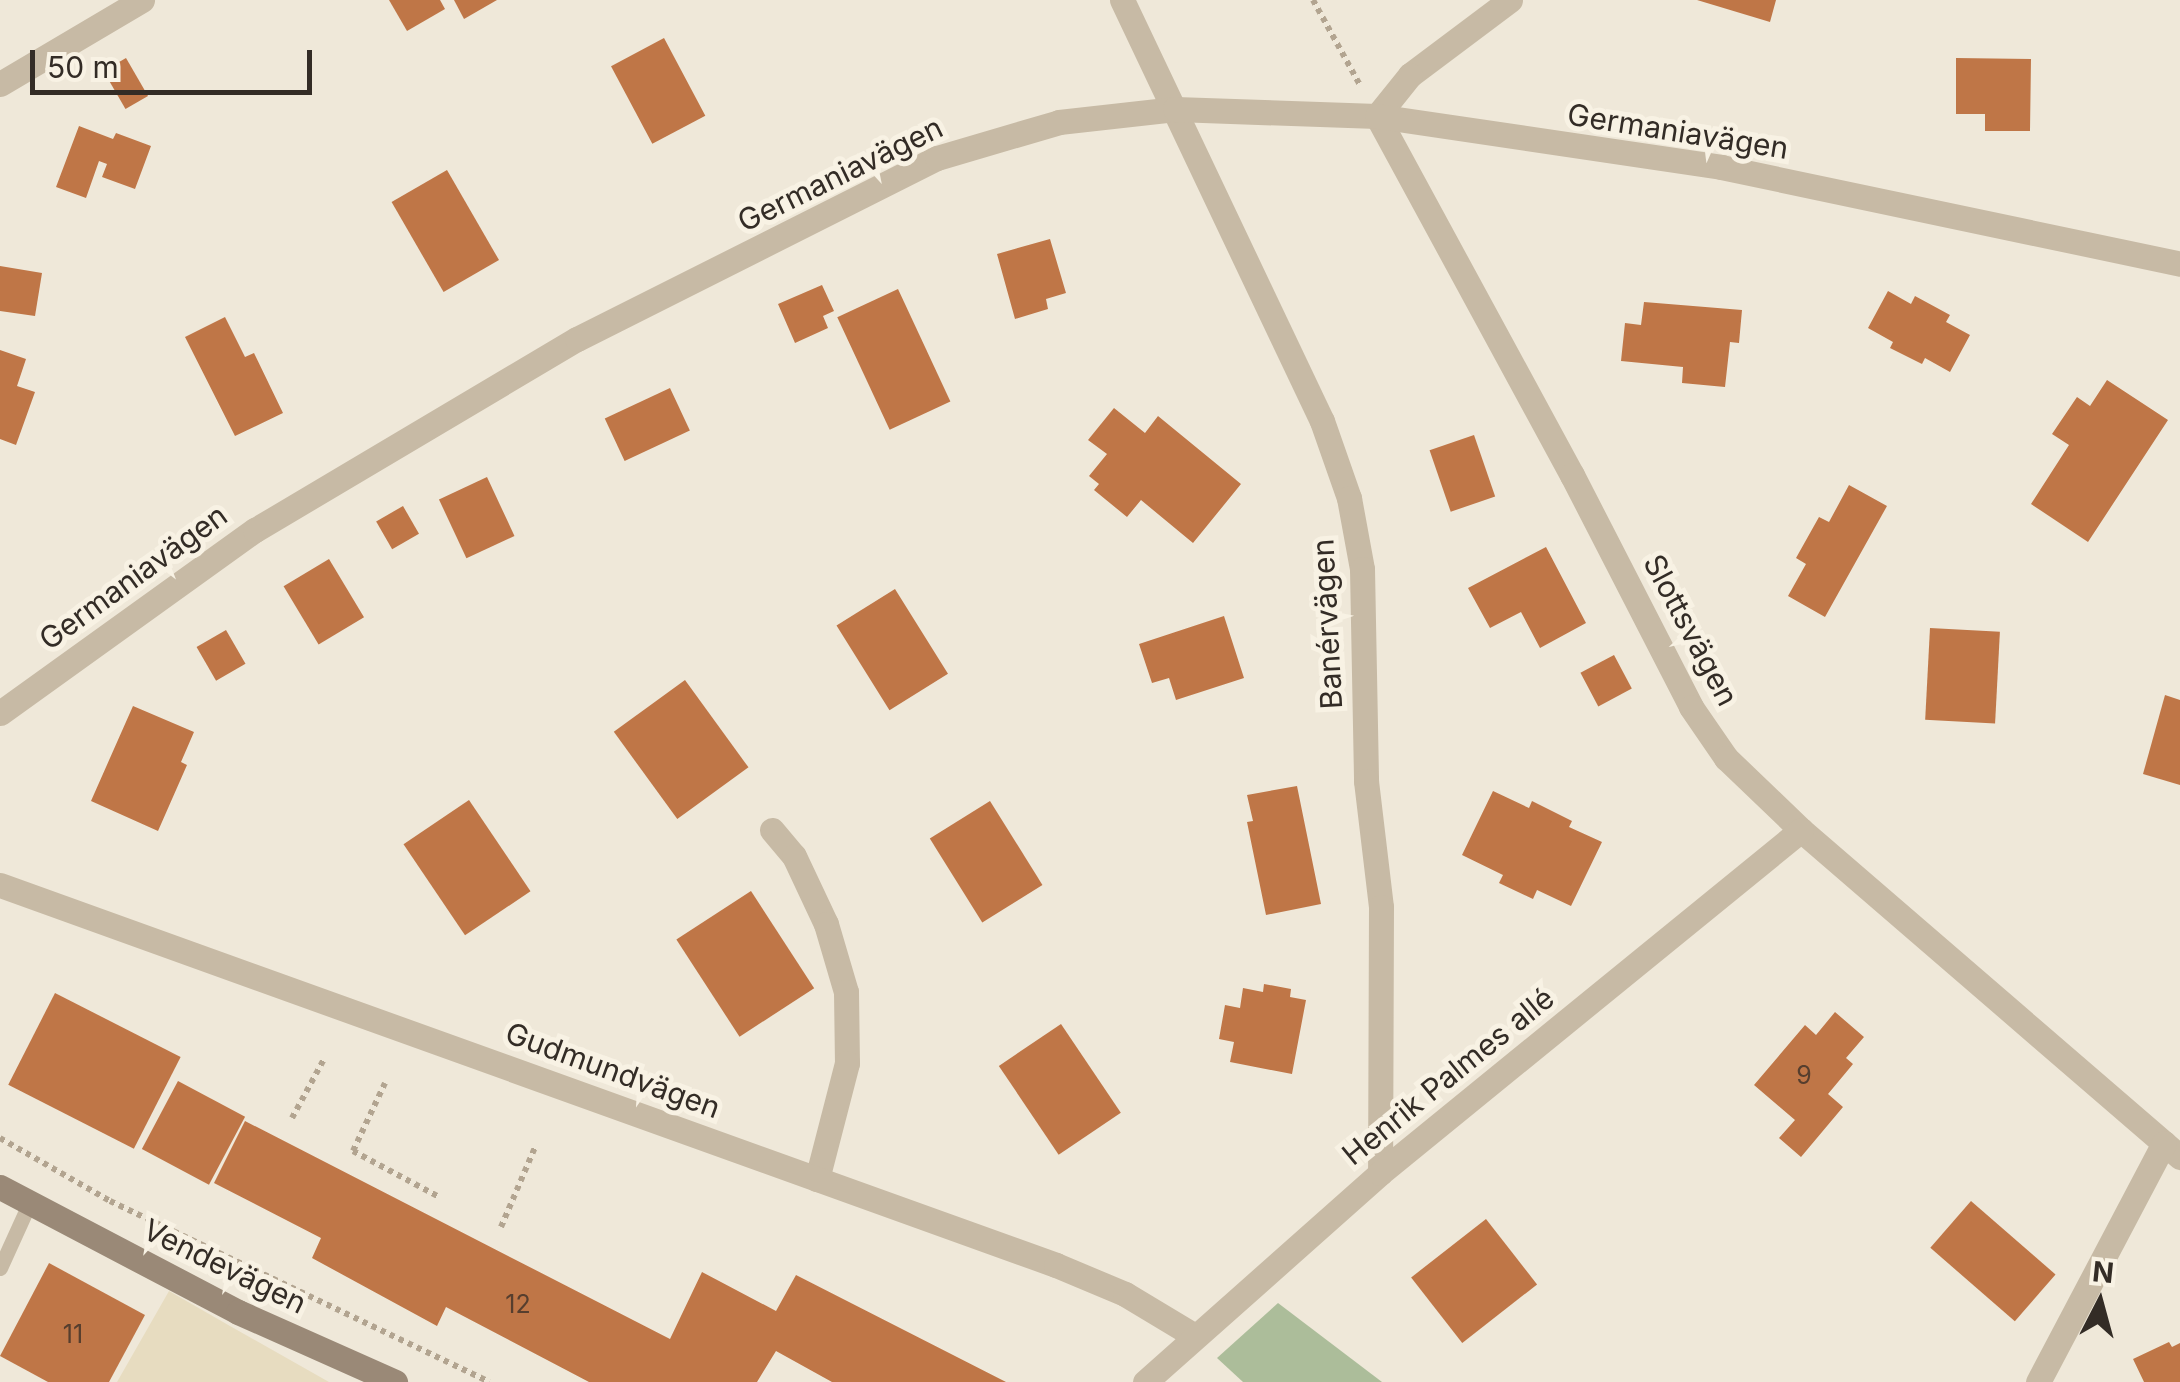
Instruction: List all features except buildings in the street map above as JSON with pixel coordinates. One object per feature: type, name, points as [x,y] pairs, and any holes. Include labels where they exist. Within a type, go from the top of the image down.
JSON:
[{"type":"street","points":[[0,84],[142,0]]},
{"type":"street","name":"Banérvägen","points":[[1122,0],[1322,421],[1348,498],[1362,568],[1366,781],[1381,907],[1380,1173]]},
{"type":"street","points":[[1377,116],[1410,76],[1510,0]]},
{"type":"street","name":"Germaniavägen","points":[[0,713],[255,530],[577,339],[937,158],[1059,122],[1176,109],[1377,116],[1722,167],[2180,264]]},
{"type":"street","name":"Slottsvägen","points":[[1377,116],[1572,475],[1691,707],[1726,758],[1801,830],[2172,1150]]},
{"type":"street","points":[[772,830],[794,856],[826,924],[846,992],[847,1063],[818,1179]]},
{"type":"street","name":"Henrik Palmes allé","points":[[1159,1378],[1196,1336],[1380,1173],[1801,830]]},
{"type":"street","name":"Gudmundvägen","points":[[0,885],[1091,1279],[1125,1294],[1196,1336]]},
{"type":"street","points":[[2038,1382],[2172,1150]]},
{"type":"street","name":"Vendevägen","points":[[0,1187],[238,1312],[395,1382]]},
{"type":"lane","points":[[0,1268],[29,1204]]},
{"type":"path","points":[[1314,0],[1377,116]]},
{"type":"path","points":[[292,1118],[324,1059]]},
{"type":"path","points":[[385,1083],[352,1152],[439,1197]]},
{"type":"path","points":[[0,1138],[110,1201],[489,1382]]},
{"type":"path","points":[[501,1227],[536,1146]]},
{"type":"green space","points":[[1278,1303],[1382,1382],[1243,1382],[1217,1358]]},
{"type":"shaded area","points":[[169,1291],[230,1326],[329,1382],[117,1382]]}]
